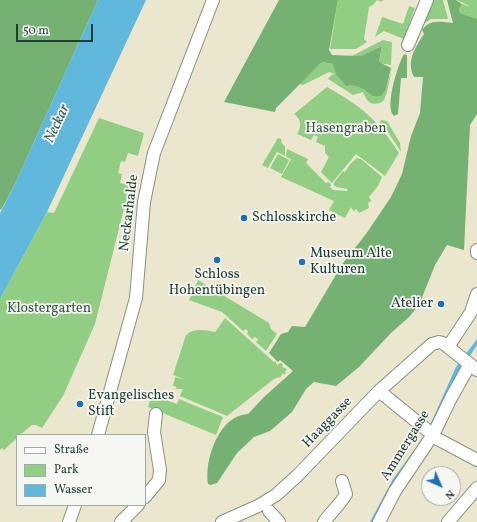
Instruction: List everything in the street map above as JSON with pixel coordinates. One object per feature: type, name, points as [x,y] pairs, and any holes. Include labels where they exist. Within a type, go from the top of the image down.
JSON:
[{"type":"street","name":"Neckarhalde","points":[[98,434],[136,298],[144,202],[154,153],[213,0]]},
{"type":"street","points":[[408,45],[427,0]]},
{"type":"street","points":[[469,364],[448,347],[471,312],[477,294]]},
{"type":"street","name":"Haaggasse","points":[[222,522],[258,506],[276,494],[298,475],[379,391],[432,344],[439,342],[448,347]]},
{"type":"street","name":"Ammergasse","points":[[379,522],[390,493],[430,433],[469,364]]},
{"type":"street","points":[[379,391],[430,433],[477,460]]},
{"type":"street","points":[[146,497],[159,480],[160,470],[154,432],[156,414]]},
{"type":"street","points":[[324,522],[331,511],[340,505],[346,494],[342,481]]},
{"type":"street","points":[[448,522],[475,494]]},
{"type":"street","points":[[69,522],[75,506]]},
{"type":"street","points":[[121,522],[137,506]]},
{"type":"street","points":[[269,511],[279,522]]},
{"type":"green space","points":[[0,0],[98,0],[15,184],[1,210],[0,209]]},
{"type":"green space","points":[[279,0],[338,0],[329,50],[332,55],[361,56],[382,46],[379,62],[391,68],[386,89],[381,96],[372,96],[357,86],[346,86],[336,74],[333,64],[322,62],[276,108],[275,112],[224,102]]},
{"type":"green space","points":[[338,0],[377,0],[369,7],[364,39],[367,42],[356,49],[330,49]]},
{"type":"green space","points":[[432,0],[443,0],[448,19],[431,19],[422,25]]},
{"type":"green space","points":[[447,0],[456,0],[462,4],[459,9],[460,13],[477,19],[477,114],[470,125],[464,250],[447,245],[435,265],[419,305],[359,367],[336,386],[314,382],[306,389],[292,412],[270,431],[254,437],[237,453],[217,483],[211,485],[208,484],[208,463],[216,440],[222,430],[229,422],[238,416],[248,414],[264,397],[293,371],[280,360],[278,362],[269,353],[281,334],[288,332],[292,326],[305,327],[343,263],[366,234],[391,197],[402,174],[411,136],[420,113],[423,77],[414,77],[411,60],[424,34],[422,30],[425,26],[436,22],[453,23]]},
{"type":"green space","points":[[457,0],[477,0],[477,19],[460,13],[459,9],[462,4],[471,7]]},
{"type":"green space","points":[[409,6],[415,8],[404,39],[384,31],[375,37],[382,17],[403,24]]},
{"type":"green space","points":[[383,40],[392,42],[391,65],[379,63],[382,46],[361,56],[352,56]]},
{"type":"green space","points":[[404,54],[407,55],[407,78],[401,78],[398,114],[394,116],[391,111],[391,96],[398,67]]},
{"type":"green space","points":[[322,62],[333,64],[337,74],[346,86],[360,88],[372,96],[386,89],[392,68],[384,100],[380,103],[373,104],[368,102],[363,92],[353,95],[328,79],[331,75],[335,74],[329,72],[303,85],[299,84]]},
{"type":"green space","name":"Hasengraben","points":[[327,87],[350,101],[368,115],[384,131],[399,153],[385,176],[356,154],[332,183],[321,172],[329,157],[325,153],[325,146],[316,142],[318,137],[314,135],[311,140],[297,134],[300,128],[300,123],[294,114]]},
{"type":"green space","name":"Klostergarten","points":[[99,118],[144,133],[138,156],[128,153],[125,162],[121,161],[118,173],[122,174],[120,183],[130,185],[95,324],[63,396],[42,428],[32,425],[21,434],[16,434],[16,439],[4,450],[2,448],[0,450],[0,299],[47,212],[54,213]]},
{"type":"green space","points":[[382,120],[387,121],[400,143],[401,152],[388,132],[379,122]]},
{"type":"green space","points":[[278,138],[281,139],[282,144],[285,146],[285,156],[277,152],[268,168],[262,165]]},
{"type":"green space","points":[[287,149],[308,159],[306,163],[326,183],[329,182],[331,185],[330,187],[333,190],[347,191],[348,189],[336,187],[333,184],[343,171],[345,172],[351,163],[357,158],[361,159],[382,177],[378,186],[369,197],[371,201],[368,203],[369,208],[359,213],[356,209],[354,211],[351,207],[345,218],[329,210],[334,201],[281,177],[291,159],[286,157]]},
{"type":"green space","points":[[278,154],[289,160],[282,174],[270,168]]},
{"type":"green space","points":[[198,280],[269,323],[271,329],[277,334],[266,351],[256,342],[258,339],[255,337],[252,339],[247,334],[248,332],[246,329],[243,331],[222,312],[189,300]]},
{"type":"green space","points":[[225,318],[274,362],[275,361],[278,366],[278,364],[281,363],[283,365],[282,367],[287,369],[284,375],[283,373],[280,378],[274,379],[227,416],[180,396],[183,389],[177,389],[173,386],[175,377],[184,379],[173,375],[186,335],[196,330],[215,332]]},
{"type":"green space","points":[[152,395],[177,404],[179,399],[223,417],[216,435],[148,407]]},
{"type":"water","name":"Neckar","points":[[98,0],[146,0],[47,212],[0,299],[0,213],[15,184]]},
{"type":"water","points":[[477,339],[477,345],[453,382],[432,427],[383,503],[373,522],[370,522],[393,479],[426,434],[456,367]]},
{"type":"place","name":"Schlosskirche","points":[[244,218]]},
{"type":"place","name":"Schloss Hohentübingen","points":[[217,260]]},
{"type":"place","name":"Museum Alte Kulturen","points":[[302,262]]},
{"type":"place","name":"Atelier","points":[[441,304]]},
{"type":"place","name":"Evangelisches Stift","points":[[80,404]]}]
